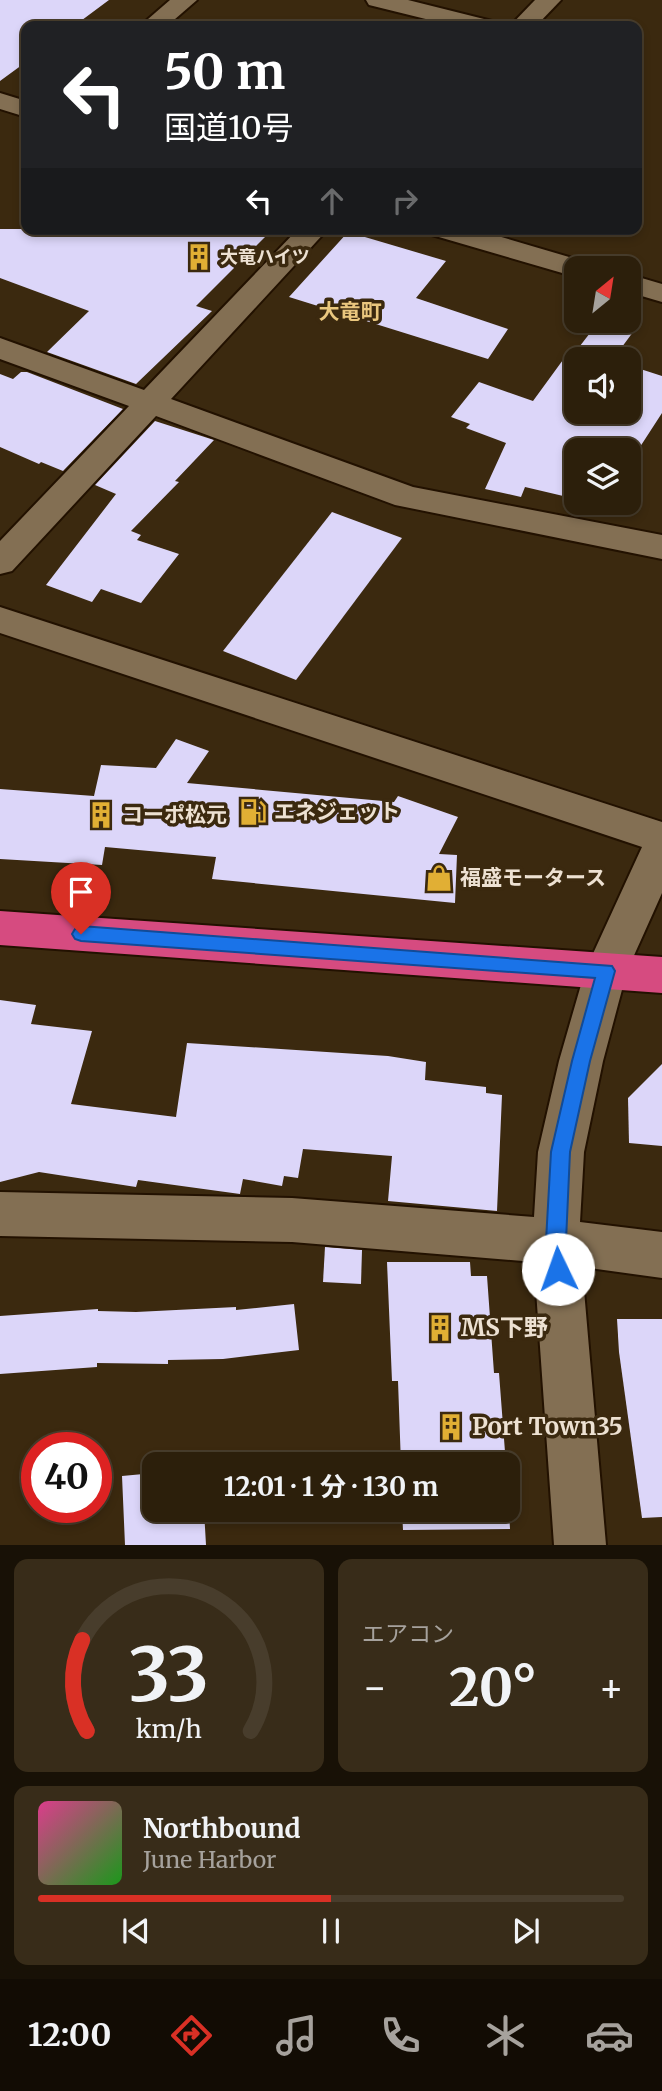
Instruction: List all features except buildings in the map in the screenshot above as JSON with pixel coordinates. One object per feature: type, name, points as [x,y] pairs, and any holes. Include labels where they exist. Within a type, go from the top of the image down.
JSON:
[{"type":"highway","points":[[0,928],[662,975]]},
{"type":"street","points":[[158,21],[184,0]]},
{"type":"street","points":[[378,0],[464,21]]},
{"type":"street","points":[[527,21],[549,0]]},
{"type":"street","points":[[0,101],[21,107]]},
{"type":"street","points":[[0,562],[308,235]]},
{"type":"street","points":[[463,235],[564,265]]},
{"type":"street","points":[[641,287],[662,293]]},
{"type":"street","points":[[0,348],[407,497],[662,547]]},
{"type":"street","points":[[0,620],[662,838]]},
{"type":"street","points":[[580,1545],[556,1241],[561,1152],[581,1061],[606,971],[662,848]]},
{"type":"street","points":[[0,1214],[292,1220],[556,1241],[662,1255]]},
{"type":"place","name":"大竜ハイツ","points":[[199,257]]},
{"type":"place","name":"エネジェット","points":[[253,812]]},
{"type":"place","name":"コーポ松元","points":[[101,815]]},
{"type":"place","name":"福盛モータース","points":[[439,878]]},
{"type":"place","name":"MS下野","points":[[440,1328]]},
{"type":"place","name":"Port Town35","points":[[451,1427]]},
{"type":"district","name":"大竜町","points":[[350,312]]},
{"type":"route","points":[[81,934],[606,971],[581,1061],[561,1152],[556,1241],[558,1269]]}]
